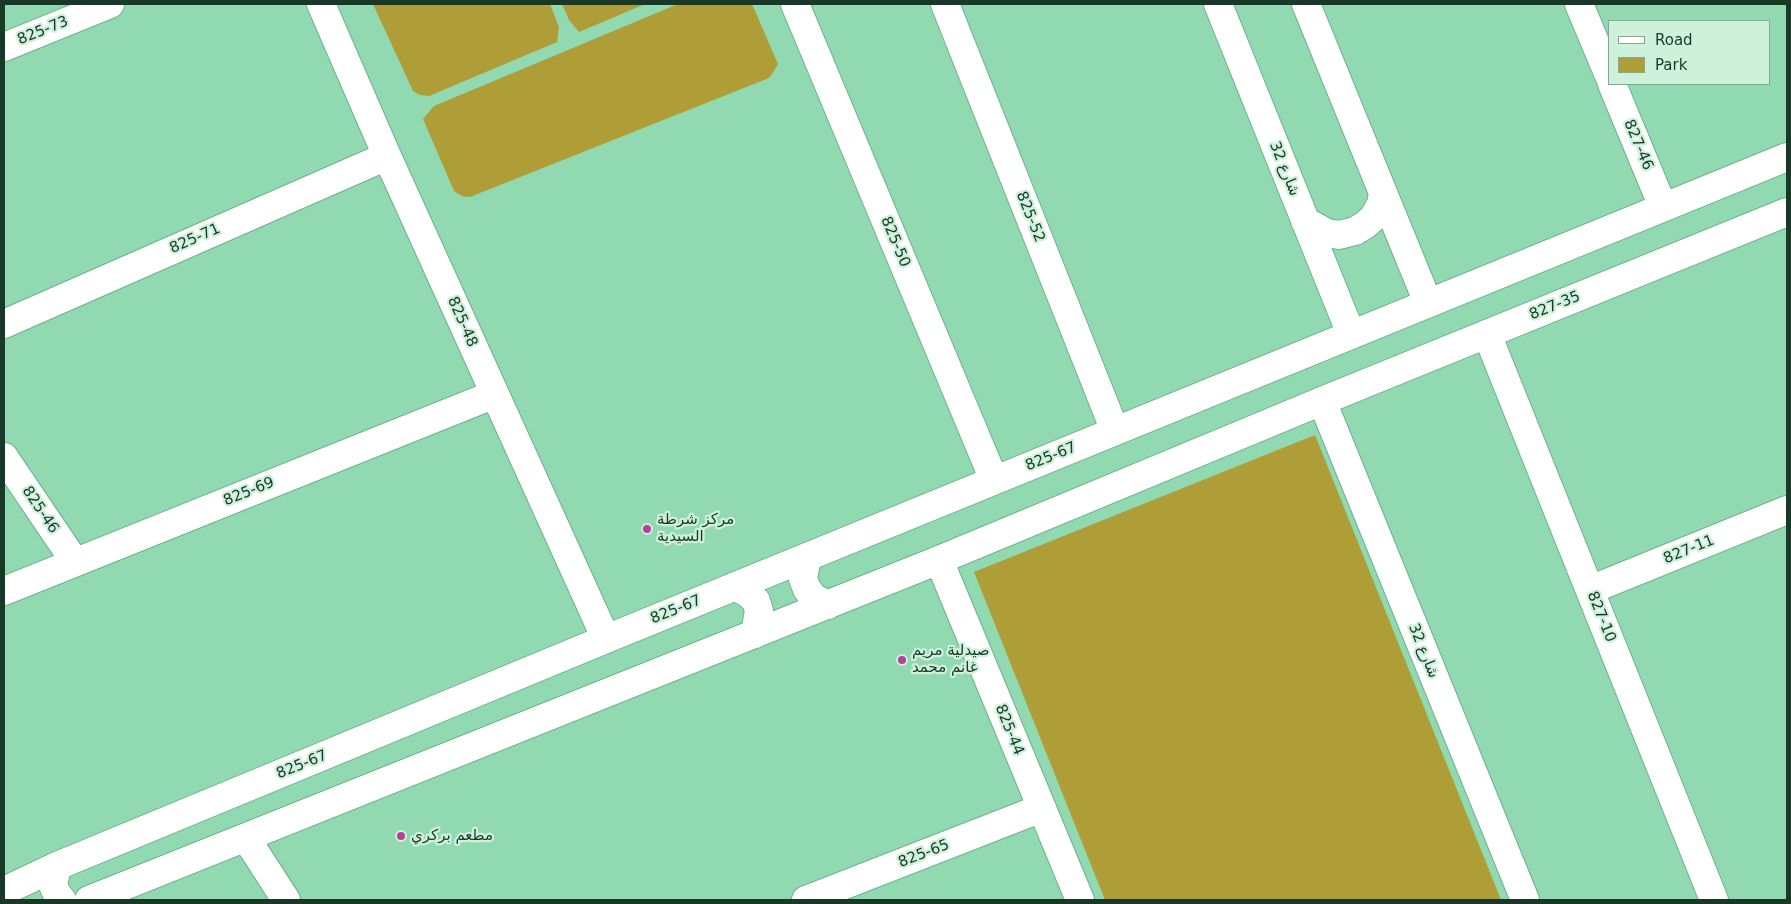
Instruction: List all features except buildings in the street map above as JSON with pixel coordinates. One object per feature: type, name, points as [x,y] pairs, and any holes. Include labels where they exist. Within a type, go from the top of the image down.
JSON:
[{"type":"street","name":"825-73","points":[[4,47],[110,4]]},
{"type":"street","name":"825-48","points":[[321,4],[387,156],[606,639]]},
{"type":"street","name":"825-50","points":[[795,4],[994,480]]},
{"type":"street","name":"825-52","points":[[944,4],[1115,431]]},
{"type":"street","name":"شارع 32","points":[[1218,4],[1351,334]]},
{"type":"street","points":[[1306,4],[1428,303]]},
{"type":"street","points":[[1579,4],[1608,73]]},
{"type":"street","name":"827-46","points":[[1612,85],[1664,207]]},
{"type":"street","name":"825-71","points":[[4,324],[387,156]]},
{"type":"street","points":[[1351,334],[1787,157]]},
{"type":"street","points":[[1305,220],[1315,228],[1327,233],[1339,235],[1355,231],[1374,217],[1381,204],[1383,193]]},
{"type":"street","name":"827-35","points":[[1322,401],[1787,212]]},
{"type":"street","name":"825-67","points":[[4,891],[57,866],[1351,334]]},
{"type":"street","name":"827-10","points":[[1487,334],[1714,900]]},
{"type":"street","name":"825-69","points":[[4,591],[495,394]]},
{"type":"street","name":"شارع 32","points":[[1322,401],[1525,900]]},
{"type":"street","points":[[89,900],[939,560],[1322,401]]},
{"type":"street","name":"825-46","points":[[4,457],[75,562]]},
{"type":"street","name":"827-11","points":[[1590,590],[1787,510]]},
{"type":"street","points":[[807,557],[803,579],[806,589],[813,597],[828,604]]},
{"type":"street","name":"825-44","points":[[939,560],[1080,900]]},
{"type":"street","points":[[735,586],[749,594],[756,602],[759,611],[755,634]]},
{"type":"street","name":"825-65","points":[[806,900],[1042,808]]},
{"type":"street","points":[[246,838],[286,900]]},
{"type":"street","points":[[57,866],[54,885],[57,894],[62,900]]},
{"type":"green space","points":[[373,4],[550,4],[559,27],[557,42],[429,96],[420,95],[413,91]]},
{"type":"green space","points":[[562,4],[645,4],[579,32],[569,20]]},
{"type":"green space","points":[[678,4],[752,4],[778,64],[769,78],[470,197],[462,196],[454,191],[423,119],[434,106]]},
{"type":"green space","points":[[1315,435],[1501,900],[1105,900],[974,572]]},
{"type":"place","name":"مركز شرطة السيدية","points":[[647,529]]},
{"type":"place","name":"صيدلية مريم غانم محمد","points":[[902,660]]},
{"type":"place","name":"مطعم بركري","points":[[401,836]]}]
